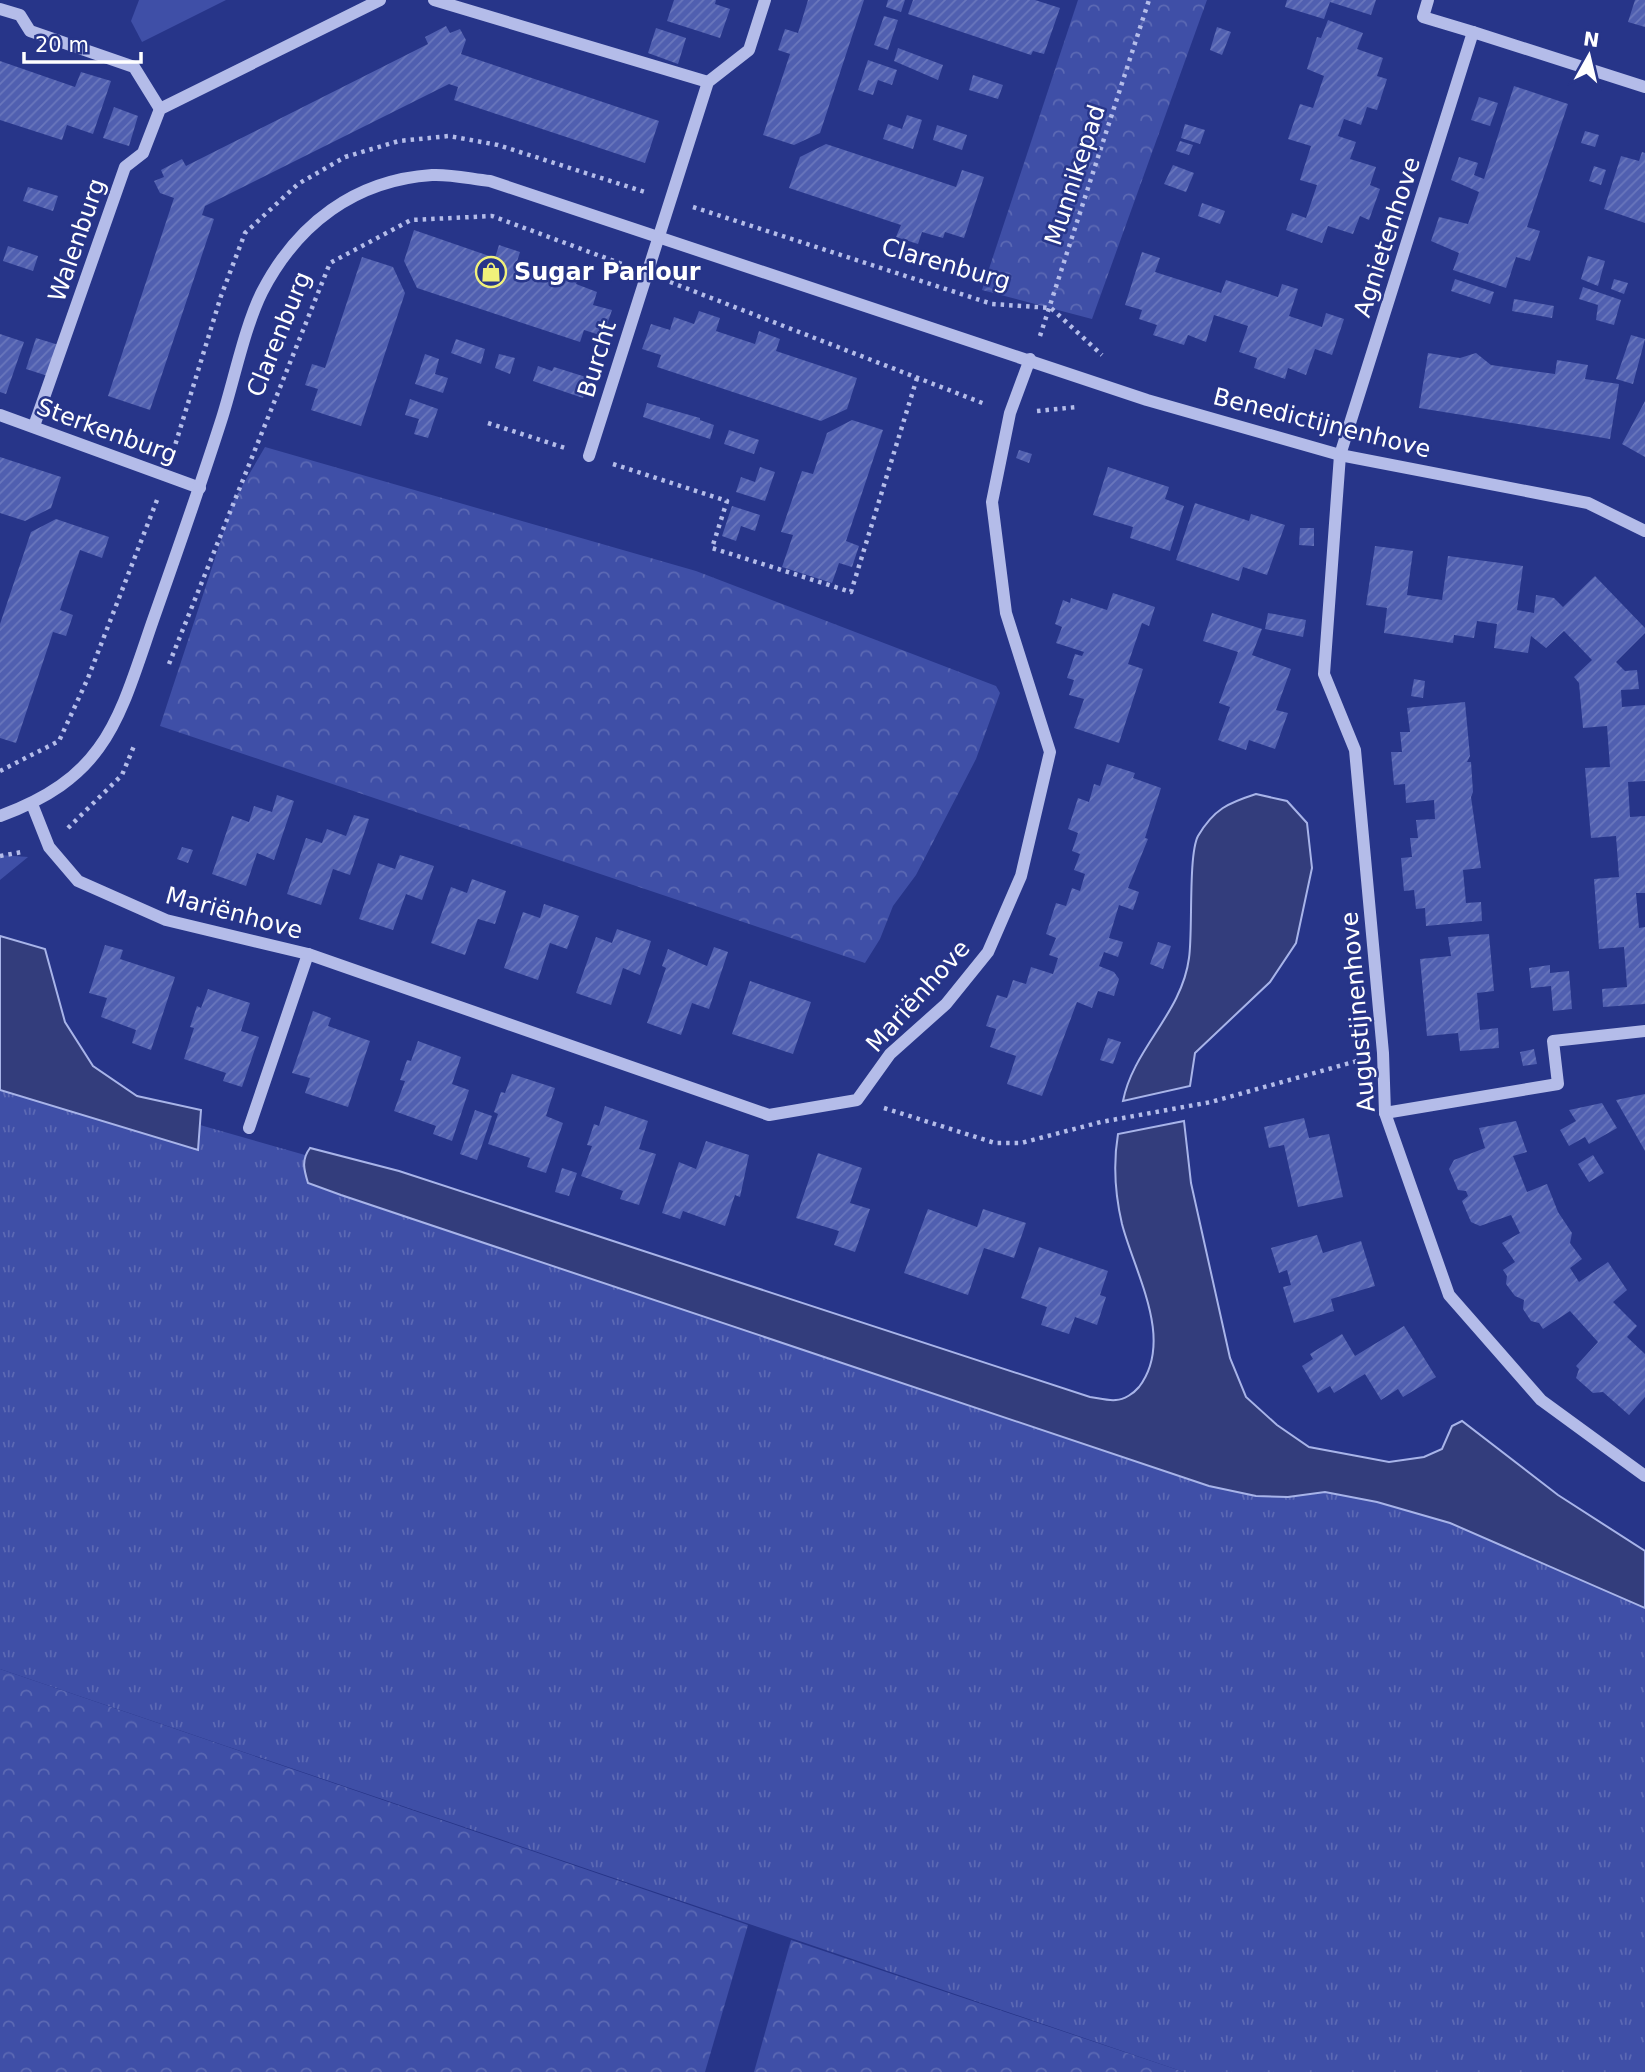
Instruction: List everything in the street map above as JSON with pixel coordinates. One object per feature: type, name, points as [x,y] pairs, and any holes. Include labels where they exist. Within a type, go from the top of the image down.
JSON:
[{"type":"street","points":[[0,9],[20,15],[30,32],[134,67],[160,109],[380,0]]},
{"type":"street","points":[[434,0],[708,82],[749,50],[765,0]]},
{"type":"street","points":[[1428,0],[1423,17],[1645,87]]},
{"type":"street","name":"Agnietenhove","points":[[1340,454],[1473,32]]},
{"type":"street","name":"Burcht","points":[[589,456],[668,199],[680,171],[708,82]]},
{"type":"street","name":"Walenburg","points":[[34,426],[125,167],[143,153],[160,109]]},
{"type":"street","name":"Clarenburg","points":[[0,816],[32,804],[72,779],[107,740],[128,692],[200,488],[261,294],[289,246],[327,210],[382,183],[433,175],[490,181],[1030,359]]},
{"type":"street","name":"Benedictijnenhove","points":[[1030,359],[1147,400],[1340,454],[1588,503],[1645,531]]},
{"type":"street","name":"Mariënhove","points":[[32,804],[49,847],[78,881],[166,920],[308,954],[769,1115],[857,1100],[890,1054],[946,1004],[988,952],[1021,876],[1050,752],[1006,614],[992,502],[1010,414],[1030,359]]},
{"type":"street","name":"Sterkenburg","points":[[0,415],[200,488]]},
{"type":"street","name":"Augustijnenhove","points":[[1340,454],[1324,674],[1355,750],[1383,1053],[1385,1113],[1449,1295],[1541,1400],[1645,1476]]},
{"type":"street","name":"Mariënhove","points":[[249,1128],[308,954]]},
{"type":"street","points":[[1385,1113],[1558,1084],[1553,1041],[1645,1031]]},
{"type":"path","name":"Munnikepad","points":[[1030,359],[1051,308],[1149,0]]},
{"type":"path","name":"Clarenburg","points":[[0,771],[59,741],[88,678],[166,476],[221,296],[245,233],[298,184],[345,157],[399,141],[449,136],[498,145],[992,304],[1051,308]]},
{"type":"path","name":"Clarenburg","points":[[166,672],[330,263],[411,220],[492,216],[645,272],[1010,414],[1079,407]]},
{"type":"path","points":[[1051,308],[1107,360]]},
{"type":"path","points":[[488,423],[727,502],[712,548],[851,592],[918,378]]},
{"type":"path","points":[[0,856],[49,847],[122,775],[136,741]]},
{"type":"path","points":[[857,1100],[995,1143],[1021,1143],[1101,1122],[1211,1102],[1383,1053]]},
{"type":"green space","points":[[139,0],[226,0],[142,42],[131,21]]},
{"type":"green space","points":[[1078,0],[1207,0],[1092,319],[982,290]]},
{"type":"green space","points":[[265,447],[696,571],[996,686],[1000,693],[976,759],[916,875],[893,906],[880,939],[865,963],[160,726],[234,500]]},
{"type":"green space","points":[[0,855],[28,857],[0,880]]},
{"type":"green space","points":[[0,1090],[198,1149],[200,1125],[305,1155],[308,1183],[341,1195],[796,1346],[1288,1497],[1325,1492],[1377,1502],[1450,1523],[1645,1608],[1645,2072],[1184,2072],[0,1669]]},
{"type":"green space","points":[[0,1669],[748,1925],[705,2072],[0,2072]]},
{"type":"green space","points":[[791,1940],[1184,2072],[754,2072]]},
{"type":"shaded area","points":[[1256,794],[1287,801],[1307,823],[1312,868],[1296,943],[1270,982],[1195,1053],[1190,1086],[1123,1101],[1137,1064],[1168,1014],[1185,978],[1190,946],[1193,860],[1198,836],[1222,808]]},
{"type":"shaded area","points":[[0,936],[45,949],[65,1022],[93,1066],[137,1096],[201,1110],[198,1150],[0,1090]]},
{"type":"shaded area","points":[[1184,1121],[1191,1183],[1230,1358],[1246,1397],[1277,1425],[1309,1447],[1389,1462],[1424,1457],[1442,1449],[1452,1426],[1462,1421],[1558,1495],[1645,1551],[1645,1608],[1450,1523],[1377,1502],[1325,1492],[1288,1497],[1256,1496],[1209,1486],[341,1195],[308,1183],[304,1165],[310,1148],[399,1171],[1090,1397],[1119,1400],[1139,1387],[1149,1369],[1153,1328],[1143,1285],[1122,1224],[1115,1168],[1118,1134]]},
{"type":"building","points":[[674,0],[716,0],[715,4],[730,9],[720,38],[667,21]]},
{"type":"building","points":[[808,0],[864,0],[820,133],[794,145],[763,135],[790,54],[778,50],[785,29],[798,33]]},
{"type":"building","points":[[888,0],[905,0],[901,12],[886,7]]},
{"type":"building","points":[[913,0],[1035,0],[1060,8],[1044,54],[1033,51],[1031,55],[908,14]]},
{"type":"building","points":[[1287,0],[1376,0],[1371,15],[1330,2],[1324,19],[1285,7]]},
{"type":"building","points":[[1635,0],[1645,0],[1645,27],[1628,22]]},
{"type":"building","points":[[884,16],[898,20],[888,50],[874,45]]},
{"type":"building","points":[[1328,20],[1363,33],[1357,49],[1383,58],[1377,76],[1387,79],[1377,110],[1367,107],[1361,125],[1344,119],[1338,136],[1356,142],[1350,159],[1376,167],[1370,185],[1380,189],[1369,220],[1360,216],[1353,234],[1328,226],[1322,243],[1286,230],[1292,213],[1306,218],[1317,185],[1300,180],[1311,146],[1288,139],[1300,104],[1313,108],[1324,76],[1307,69],[1317,37],[1321,38]]},
{"type":"building","points":[[446,26],[450,33],[460,29],[466,40],[461,54],[659,121],[645,163],[454,100],[458,87],[449,84],[205,206],[202,215],[214,219],[150,410],[108,396],[174,198],[160,193],[154,181],[164,177],[161,170],[182,159],[186,166],[428,44],[425,37]]},
{"type":"building","points":[[1217,27],[1231,32],[1222,55],[1210,50]]},
{"type":"building","points":[[656,28],[686,38],[678,64],[648,53]]},
{"type":"building","points":[[898,48],[943,65],[938,80],[894,61]]},
{"type":"building","points":[[868,60],[897,70],[892,85],[878,80],[873,95],[858,90]]},
{"type":"building","points":[[0,61],[75,87],[81,72],[111,81],[93,134],[67,125],[62,140],[0,120]]},
{"type":"building","points":[[973,75],[1003,85],[998,99],[969,90]]},
{"type":"building","points":[[1514,86],[1568,104],[1527,227],[1540,231],[1530,261],[1516,257],[1506,288],[1453,270],[1459,253],[1431,241],[1439,217],[1468,224],[1479,192],[1451,180],[1452,177],[1459,157],[1478,163],[1474,175],[1484,179]]},
{"type":"building","points":[[1479,97],[1498,103],[1490,126],[1471,120]]},
{"type":"building","points":[[114,107],[138,116],[129,146],[103,138]]},
{"type":"building","points":[[907,115],[922,120],[913,149],[883,139],[888,124],[902,129]]},
{"type":"building","points":[[1185,124],[1205,130],[1200,144],[1181,138]]},
{"type":"building","points":[[937,125],[967,135],[962,150],[933,140]]},
{"type":"building","points":[[1585,131],[1599,135],[1595,147],[1581,143]]},
{"type":"building","points":[[1180,141],[1193,145],[1189,155],[1176,151]]},
{"type":"building","points":[[826,144],[956,187],[962,170],[984,177],[964,238],[945,232],[943,238],[922,232],[918,244],[896,237],[901,225],[789,188],[800,157]]},
{"type":"building","points":[[1642,152],[1645,153],[1645,223],[1604,209],[1621,156],[1639,161]]},
{"type":"building","points":[[1173,165],[1194,173],[1186,192],[1164,184]]},
{"type":"building","points":[[1594,166],[1606,170],[1601,185],[1589,181]]},
{"type":"building","points":[[28,187],[58,196],[53,211],[23,201]]},
{"type":"building","points":[[1202,203],[1225,211],[1220,224],[1198,216]]},
{"type":"building","points":[[414,230],[495,258],[499,245],[520,252],[516,265],[555,277],[559,265],[581,272],[576,284],[597,292],[593,305],[612,310],[603,336],[584,330],[580,342],[417,288],[404,261]]},
{"type":"building","points":[[8,246],[38,256],[33,271],[3,261]]},
{"type":"building","points":[[1142,252],[1160,258],[1155,272],[1221,293],[1226,280],[1278,297],[1282,284],[1298,289],[1289,316],[1322,327],[1326,313],[1344,319],[1332,355],[1315,349],[1306,375],[1288,368],[1285,379],[1254,368],[1257,358],[1239,352],[1248,326],[1214,315],[1206,342],[1188,335],[1184,345],[1153,335],[1157,325],[1139,319],[1142,310],[1125,305]]},
{"type":"building","points":[[1588,256],[1605,261],[1598,286],[1581,279]]},
{"type":"building","points":[[362,257],[393,267],[405,293],[361,426],[311,410],[318,389],[305,385],[312,364],[325,368]]},
{"type":"building","points":[[1455,279],[1494,292],[1490,304],[1451,291]]},
{"type":"building","points":[[1614,279],[1628,283],[1624,294],[1611,289]]},
{"type":"building","points":[[1583,287],[1621,300],[1614,325],[1596,320],[1598,305],[1579,299]]},
{"type":"building","points":[[1514,299],[1554,306],[1552,318],[1512,311]]},
{"type":"building","points":[[699,311],[720,318],[716,331],[755,344],[759,331],[780,339],[776,351],[857,378],[847,409],[821,421],[657,367],[661,355],[642,349],[651,324],[670,330],[674,317],[694,324]]},
{"type":"building","points":[[0,334],[24,342],[6,394],[0,392]]},
{"type":"building","points":[[1631,335],[1645,339],[1633,384],[1616,379]]},
{"type":"building","points":[[36,338],[62,346],[51,377],[26,369]]},
{"type":"building","points":[[456,339],[485,349],[481,364],[451,353]]},
{"type":"building","points":[[1428,353],[1460,358],[1476,353],[1491,365],[1555,374],[1557,360],[1588,365],[1585,379],[1619,384],[1610,439],[1419,408]]},
{"type":"building","points":[[425,354],[439,359],[435,374],[448,378],[443,393],[415,384]]},
{"type":"building","points":[[499,354],[515,358],[510,374],[495,368]]},
{"type":"building","points":[[538,366],[552,371],[554,367],[589,378],[583,398],[533,381]]},
{"type":"building","points":[[410,399],[438,409],[428,438],[414,434],[419,419],[405,415]]},
{"type":"building","points":[[1645,401],[1645,457],[1622,444]]},
{"type":"building","points":[[647,403],[700,418],[714,425],[710,439],[643,417]]},
{"type":"building","points":[[852,420],[883,430],[846,541],[859,546],[852,567],[839,563],[832,583],[782,567],[793,535],[781,532],[802,471],[813,474],[827,433]]},
{"type":"building","points":[[729,430],[759,440],[754,454],[724,444]]},
{"type":"building","points":[[1019,450],[1032,454],[1029,463],[1016,458]]},
{"type":"building","points":[[0,457],[61,477],[51,508],[25,521],[0,513]]},
{"type":"building","points":[[760,467],[775,472],[765,501],[736,492],[741,477],[755,482]]},
{"type":"building","points":[[1108,467],[1169,487],[1165,499],[1184,506],[1170,551],[1130,538],[1133,527],[1093,515]]},
{"type":"building","points":[[1195,503],[1249,521],[1251,514],[1285,525],[1267,575],[1243,567],[1239,581],[1176,560]]},
{"type":"building","points":[[732,506],[760,515],[755,531],[741,526],[736,541],[722,536]]},
{"type":"building","points":[[56,519],[109,537],[102,558],[80,550],[60,610],[73,615],[66,636],[53,632],[16,743],[0,738],[0,624],[31,532]]},
{"type":"building","points":[[1300,528],[1314,528],[1314,546],[1299,545]]},
{"type":"building","points":[[1375,546],[1413,551],[1407,595],[1442,600],[1448,556],[1523,566],[1517,610],[1534,613],[1536,595],[1554,598],[1563,607],[1595,576],[1645,628],[1645,633],[1616,662],[1625,671],[1637,670],[1639,689],[1621,690],[1622,707],[1645,705],[1645,781],[1628,782],[1630,817],[1645,816],[1645,893],[1636,893],[1639,928],[1645,927],[1645,1004],[1603,1007],[1602,989],[1627,987],[1624,947],[1599,949],[1594,879],[1619,877],[1616,836],[1591,838],[1585,768],[1610,767],[1607,726],[1583,728],[1579,683],[1574,677],[1592,660],[1564,631],[1546,648],[1531,636],[1528,653],[1494,648],[1497,624],[1477,621],[1474,638],[1454,635],[1453,643],[1384,633],[1387,608],[1366,605]]},
{"type":"building","points":[[1113,593],[1155,607],[1149,626],[1142,623],[1128,664],[1143,669],[1119,743],[1074,728],[1084,699],[1069,695],[1074,680],[1067,678],[1075,654],[1082,656],[1084,652],[1056,643],[1062,627],[1055,624],[1063,600],[1070,603],[1071,598],[1107,610]]},
{"type":"building","points":[[1212,613],[1262,629],[1252,655],[1291,669],[1276,710],[1288,713],[1275,749],[1249,740],[1246,750],[1218,740],[1230,707],[1219,703],[1238,652],[1203,641]]},
{"type":"building","points":[[1268,613],[1306,620],[1303,637],[1265,629]]},
{"type":"building","points":[[1414,679],[1425,681],[1423,698],[1411,696]]},
{"type":"building","points":[[1465,702],[1470,756],[1467,762],[1471,762],[1471,797],[1481,868],[1463,870],[1466,903],[1481,902],[1482,921],[1426,926],[1425,908],[1416,909],[1414,890],[1404,891],[1401,858],[1412,857],[1410,838],[1418,838],[1416,820],[1435,819],[1434,800],[1406,803],[1405,784],[1394,785],[1391,752],[1402,752],[1400,732],[1410,732],[1407,708]]},
{"type":"building","points":[[1107,764],[1135,773],[1133,778],[1161,788],[1145,838],[1148,839],[1128,888],[1139,892],[1133,910],[1119,905],[1109,938],[1123,942],[1118,957],[1104,952],[1099,966],[1114,972],[1119,979],[1114,996],[1098,991],[1092,1008],[1077,1002],[1042,1096],[1007,1084],[1016,1056],[990,1047],[996,1029],[986,1026],[997,995],[1007,998],[1013,980],[1026,984],[1031,967],[1053,974],[1058,958],[1049,955],[1056,938],[1046,934],[1056,903],[1066,906],[1072,888],[1080,891],[1085,874],[1074,870],[1080,854],[1072,851],[1078,833],[1068,829],[1078,798],[1089,802],[1094,784],[1100,786]]},
{"type":"building","points":[[277,795],[294,801],[274,860],[257,853],[246,886],[212,874],[232,816],[249,822],[254,806],[272,812]]},
{"type":"building","points":[[354,815],[369,819],[350,875],[333,869],[321,905],[287,894],[306,838],[322,843],[327,829],[346,836]]},
{"type":"building","points":[[182,847],[193,850],[188,863],[177,859]]},
{"type":"building","points":[[400,855],[434,866],[422,900],[406,894],[393,930],[359,919],[378,863],[395,869]]},
{"type":"building","points":[[472,879],[506,891],[495,924],[478,919],[465,955],[431,943],[451,887],[467,893]]},
{"type":"building","points":[[544,904],[579,916],[567,949],[550,943],[538,980],[504,968],[523,912],[540,918]]},
{"type":"building","points":[[617,929],[651,941],[640,975],[623,968],[611,1005],[576,993],[596,937],[612,943]]},
{"type":"building","points":[[1489,934],[1494,991],[1477,993],[1480,1030],[1498,1028],[1499,1048],[1460,1051],[1458,1033],[1427,1036],[1420,959],[1451,956],[1448,937]]},
{"type":"building","points":[[1158,942],[1171,946],[1163,969],[1150,964]]},
{"type":"building","points":[[105,945],[123,950],[120,959],[175,977],[151,1050],[132,1043],[136,1030],[101,1017],[107,998],[89,993]]},
{"type":"building","points":[[714,947],[728,952],[709,1009],[692,1003],[681,1035],[647,1023],[666,968],[662,966],[668,949],[707,966]]},
{"type":"building","points":[[1550,965],[1550,973],[1569,971],[1572,1009],[1553,1011],[1551,986],[1531,988],[1529,968]]},
{"type":"building","points":[[750,981],[811,1002],[793,1054],[732,1034]]},
{"type":"building","points":[[208,989],[250,1003],[241,1031],[259,1037],[242,1087],[223,1081],[226,1073],[184,1059],[194,1028],[190,1027],[197,1006],[201,1008]]},
{"type":"building","points":[[313,1011],[331,1018],[328,1026],[370,1041],[348,1107],[305,1093],[310,1078],[292,1073]]},
{"type":"building","points":[[1108,1038],[1121,1042],[1113,1064],[1100,1060]]},
{"type":"building","points":[[418,1041],[461,1057],[452,1084],[469,1090],[452,1141],[433,1134],[436,1126],[394,1111],[405,1081],[400,1080]]},
{"type":"building","points":[[1534,1049],[1537,1064],[1523,1066],[1520,1052]]},
{"type":"building","points":[[512,1074],[555,1088],[546,1116],[563,1123],[546,1173],[527,1167],[530,1158],[488,1144],[498,1114],[494,1112],[501,1092],[505,1093]]},
{"type":"building","points":[[1645,1094],[1645,1151],[1616,1100]]},
{"type":"building","points":[[1602,1103],[1617,1128],[1589,1144],[1585,1137],[1569,1146],[1560,1130],[1576,1121],[1569,1110]]},
{"type":"building","points":[[605,1106],[648,1121],[639,1149],[656,1154],[639,1205],[620,1199],[623,1191],[581,1176],[592,1146],[587,1145],[594,1124],[599,1126]]},
{"type":"building","points":[[475,1110],[492,1116],[477,1160],[460,1154]]},
{"type":"building","points":[[1304,1118],[1309,1138],[1329,1134],[1343,1197],[1298,1207],[1284,1145],[1269,1148],[1264,1127]]},
{"type":"building","points":[[1516,1121],[1527,1152],[1513,1156],[1527,1192],[1547,1184],[1558,1212],[1572,1233],[1570,1243],[1582,1259],[1570,1268],[1579,1282],[1608,1262],[1627,1290],[1613,1302],[1637,1326],[1627,1337],[1645,1354],[1645,1397],[1629,1415],[1603,1392],[1593,1393],[1576,1378],[1579,1369],[1576,1366],[1598,1342],[1570,1311],[1543,1329],[1539,1323],[1531,1321],[1523,1309],[1524,1300],[1515,1296],[1506,1284],[1507,1276],[1503,1270],[1515,1262],[1502,1243],[1520,1233],[1511,1215],[1480,1226],[1471,1222],[1462,1201],[1468,1196],[1466,1191],[1458,1190],[1449,1169],[1454,1160],[1485,1148],[1479,1128]]},
{"type":"building","points":[[706,1141],[749,1155],[740,1197],[735,1195],[725,1226],[683,1211],[680,1219],[662,1213],[679,1162],[696,1169]]},
{"type":"building","points":[[818,1153],[862,1168],[850,1203],[870,1209],[855,1252],[834,1245],[839,1231],[796,1218]]},
{"type":"building","points":[[1593,1155],[1604,1173],[1589,1182],[1578,1164]]},
{"type":"building","points":[[562,1168],[577,1173],[569,1196],[555,1192]]},
{"type":"building","points":[[928,1209],[977,1227],[983,1209],[1026,1223],[1014,1258],[984,1248],[968,1295],[904,1273]]},
{"type":"building","points":[[1317,1235],[1323,1253],[1361,1241],[1375,1286],[1331,1299],[1334,1311],[1294,1323],[1283,1287],[1291,1285],[1287,1270],[1279,1273],[1271,1248]]},
{"type":"building","points":[[1039,1247],[1108,1271],[1100,1295],[1106,1297],[1097,1325],[1075,1317],[1069,1334],[1041,1325],[1047,1307],[1021,1298]]},
{"type":"building","points":[[1404,1326],[1436,1377],[1403,1397],[1398,1389],[1381,1400],[1365,1374],[1334,1393],[1330,1386],[1318,1393],[1302,1366],[1313,1359],[1310,1354],[1342,1334],[1355,1356]]},
{"type":"place","name":"Sugar Parlour","points":[[491,272]]}]
